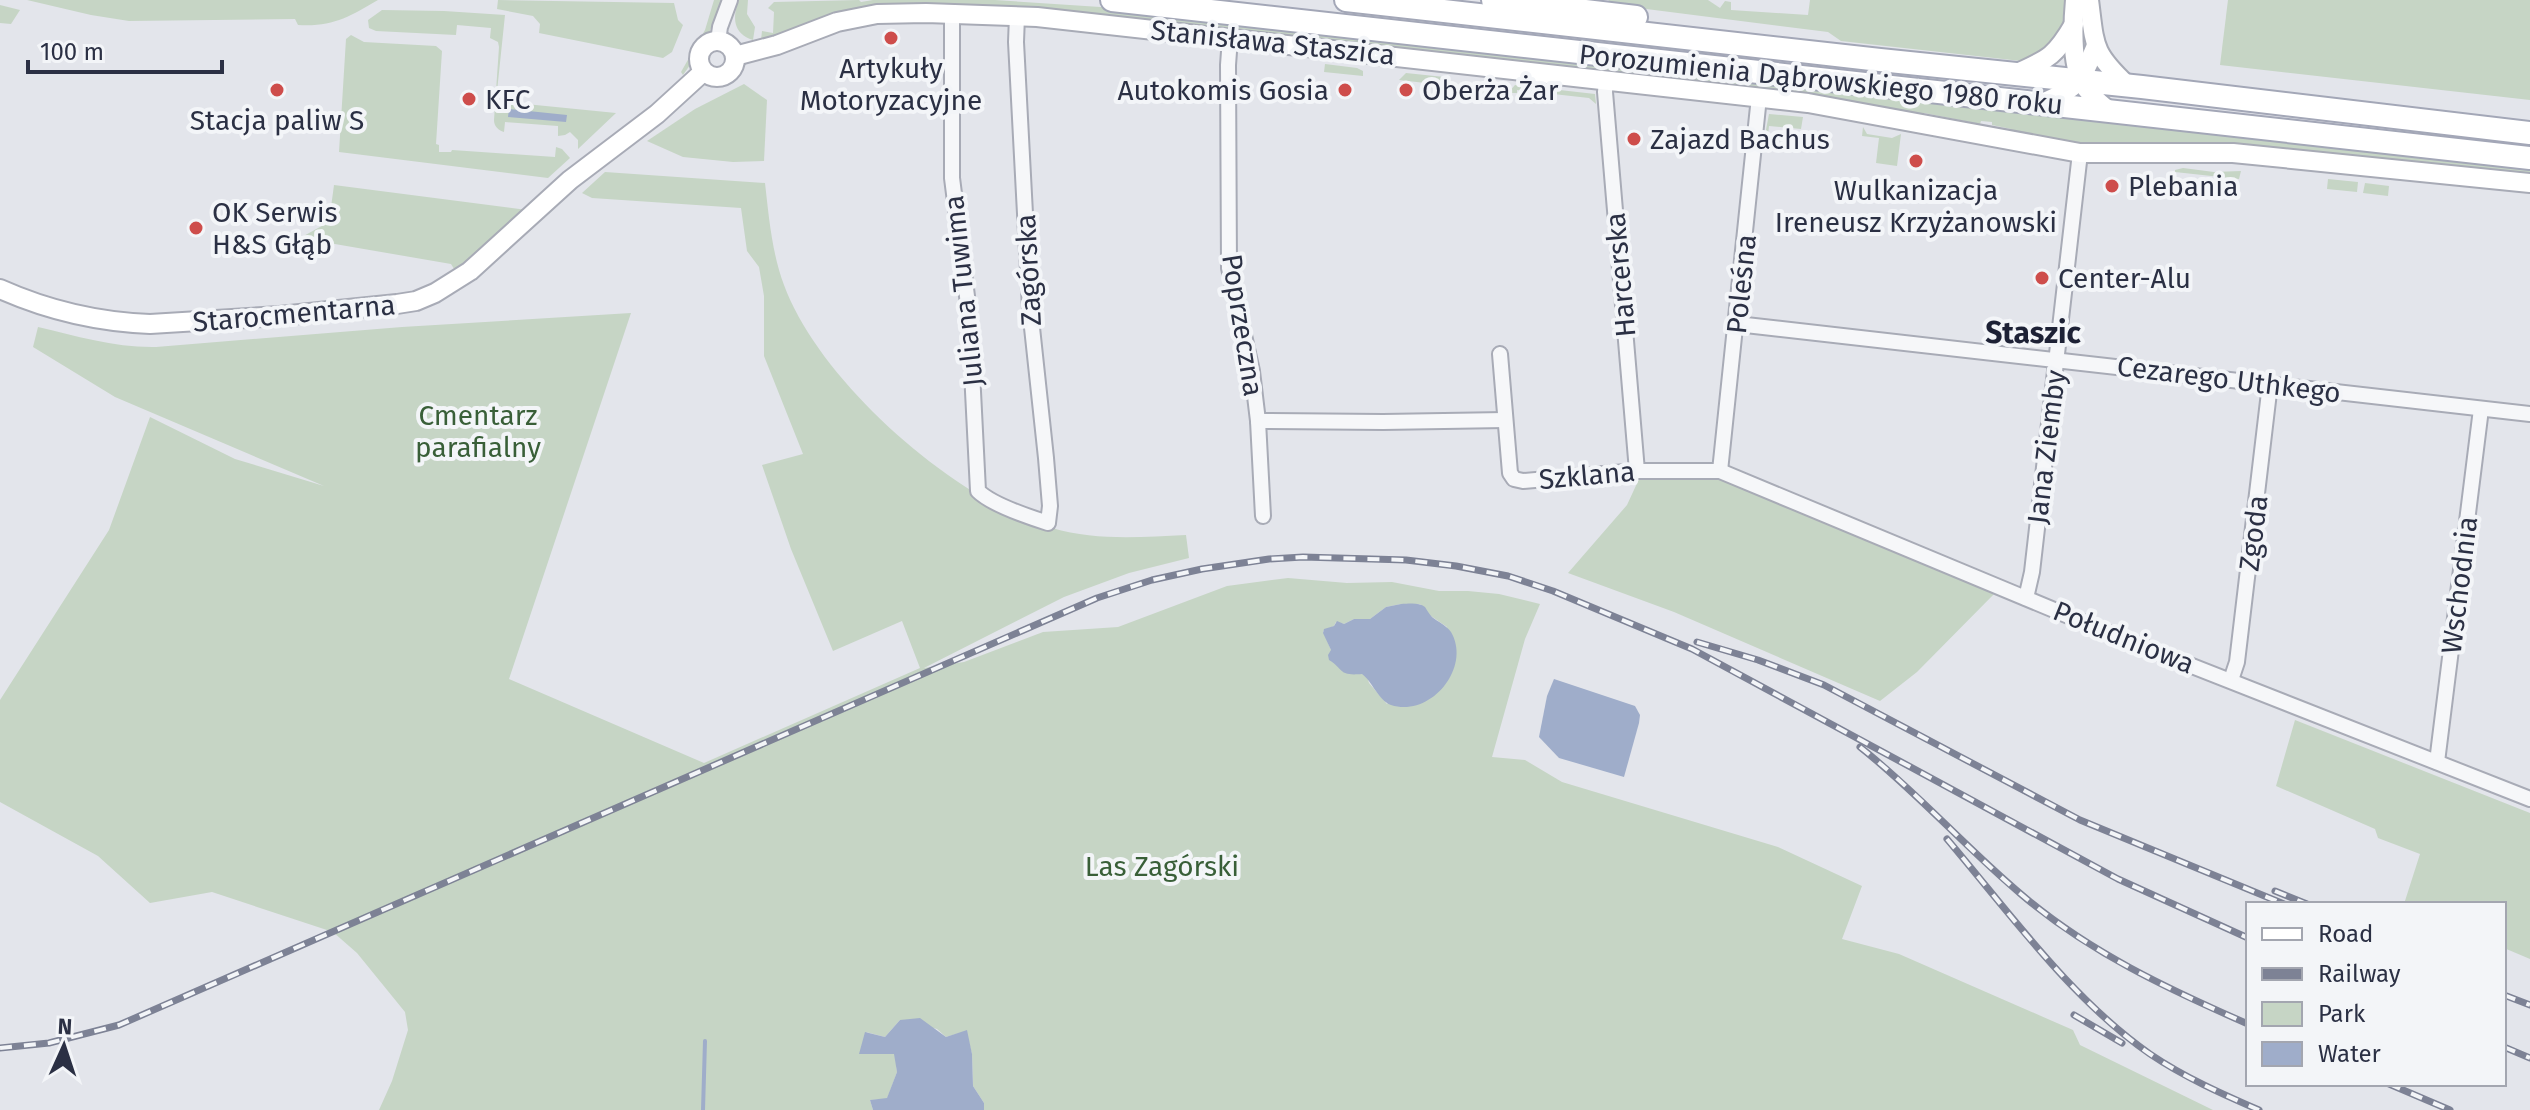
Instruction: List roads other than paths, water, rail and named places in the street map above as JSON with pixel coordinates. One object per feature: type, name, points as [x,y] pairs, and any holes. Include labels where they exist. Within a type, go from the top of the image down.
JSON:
[{"type":"main road","name":"Porozumienia Dąbrowskiego 1980 roku","points":[[1112,0],[2530,158]]},
{"type":"main road","name":"Porozumienia Dąbrowskiego 1980 roku","points":[[1346,0],[2127,85],[2530,133]]},
{"type":"main road","points":[[1493,0],[1657,20],[1770,48]]},
{"type":"street","points":[[718,41],[730,0]]},
{"type":"street","points":[[2075,0],[2075,62],[2081,81],[2108,110]]},
{"type":"street","points":[[2089,0],[2095,48],[2127,85]]},
{"type":"street","name":"Stanisława Staszica","points":[[735,56],[768,48],[848,19],[895,13],[1017,16],[1759,97],[1860,112],[2080,153],[2233,153],[2530,183]]},
{"type":"street","name":"Juliana Tuwima","points":[[952,13],[952,178],[969,312],[978,491],[984,497],[1048,523]]},
{"type":"street","name":"Zagórska","points":[[1017,16],[1030,309],[1046,458],[1050,506],[1048,523]]},
{"type":"street","points":[[2014,75],[2049,59],[2074,24]]},
{"type":"street","name":"Poprzeczna","points":[[1230,38],[1229,268],[1250,356],[1258,421],[1263,516]]},
{"type":"street","points":[[718,41],[731,47],[735,56],[731,71],[723,77],[712,77],[703,72],[699,63],[705,46],[718,41]]},
{"type":"street","points":[[2041,104],[2065,93],[2081,81],[2095,48]]},
{"type":"street","name":"Starocmentarna","points":[[0,289],[76,314],[150,324],[324,313],[416,301],[470,271],[570,180],[657,114],[703,72]]},
{"type":"street","name":"Harcerska","points":[[1606,80],[1637,471]]},
{"type":"street","name":"Poleśna","points":[[1720,471],[1759,97]]},
{"type":"street","name":"Jana Ziemby","points":[[2026,598],[2032,572],[2080,153]]},
{"type":"street","name":"Cezarego Uthkego","points":[[1737,324],[2530,414]]},
{"type":"street","name":"Szklana","points":[[1500,354],[1510,473],[1514,479],[1523,481],[1637,471],[1720,471]]},
{"type":"street","name":"Zgoda","points":[[2231,680],[2237,662],[2270,384]]},
{"type":"street","name":"Wschodnia","points":[[2437,762],[2481,409]]},
{"type":"street","points":[[1258,421],[1505,420]]},
{"type":"street","name":"Południowa","points":[[1720,471],[2026,598],[2530,799]]},
{"type":"water","points":[[509,109],[567,115],[566,122],[508,117]]},
{"type":"water","points":[[1401,604],[1425,607],[1451,632],[1456,646],[1452,674],[1444,687],[1420,704],[1406,707],[1386,703],[1362,674],[1345,673],[1329,660],[1331,650],[1323,633],[1337,621],[1344,624],[1354,619],[1370,619],[1386,607]]},
{"type":"water","points":[[1554,679],[1635,706],[1640,715],[1639,723],[1624,777],[1559,758],[1539,737],[1547,696]]},
{"type":"water","points":[[920,1018],[946,1037],[967,1030],[972,1054],[973,1086],[984,1103],[984,1110],[873,1110],[870,1100],[887,1098],[897,1072],[894,1054],[859,1054],[865,1032],[885,1037],[900,1020]]},
{"type":"waterway","points":[[703,1110],[705,1041]]},
{"type":"railway","points":[[0,1048],[49,1043],[119,1025],[1097,598],[1152,580],[1202,569],[1303,557],[1406,560],[1456,566],[1508,576],[1553,591],[1692,649],[2118,879],[2246,937]]},
{"type":"railway","points":[[1697,642],[1758,660],[1824,685],[2080,820],[2279,902]]},
{"type":"railway","points":[[1860,747],[2001,877],[2074,934],[2130,968],[2246,1023]]},
{"type":"railway","points":[[1947,839],[2067,981],[2121,1032],[2176,1070],[2259,1110]]},
{"type":"railway","points":[[2275,891],[2302,902]]},
{"type":"railway","points":[[2506,996],[2530,1005]]},
{"type":"railway","points":[[2074,1015],[2122,1043]]},
{"type":"railway","points":[[2506,1048],[2530,1058]]},
{"type":"railway","points":[[2394,1086],[2450,1110]]},
{"type":"place","name":"Artykuły Motoryzacyjne","points":[[891,38]]},
{"type":"place","name":"Stacja paliw S","points":[[277,90]]},
{"type":"place","name":"Autokomis Gosia","points":[[1345,90]]},
{"type":"place","name":"Oberża Żar","points":[[1406,90]]},
{"type":"place","name":"KFC","points":[[469,99]]},
{"type":"place","name":"Zajazd Bachus","points":[[1634,139]]},
{"type":"place","name":"Wulkanizacja Ireneusz Krzyżanowski","points":[[1916,161]]},
{"type":"place","name":"Plebania","points":[[2112,186]]},
{"type":"place","name":"OK Serwis H&S Głąb","points":[[196,228]]},
{"type":"place","name":"Center-Alu","points":[[2042,278]]},
{"type":"district","name":"Staszic","points":[[2033,333]]},
{"type":"park label","name":"Cmentarz parafialny","points":[[478,431]]},
{"type":"park label","name":"Las Zagórski","points":[[1162,866]]}]
